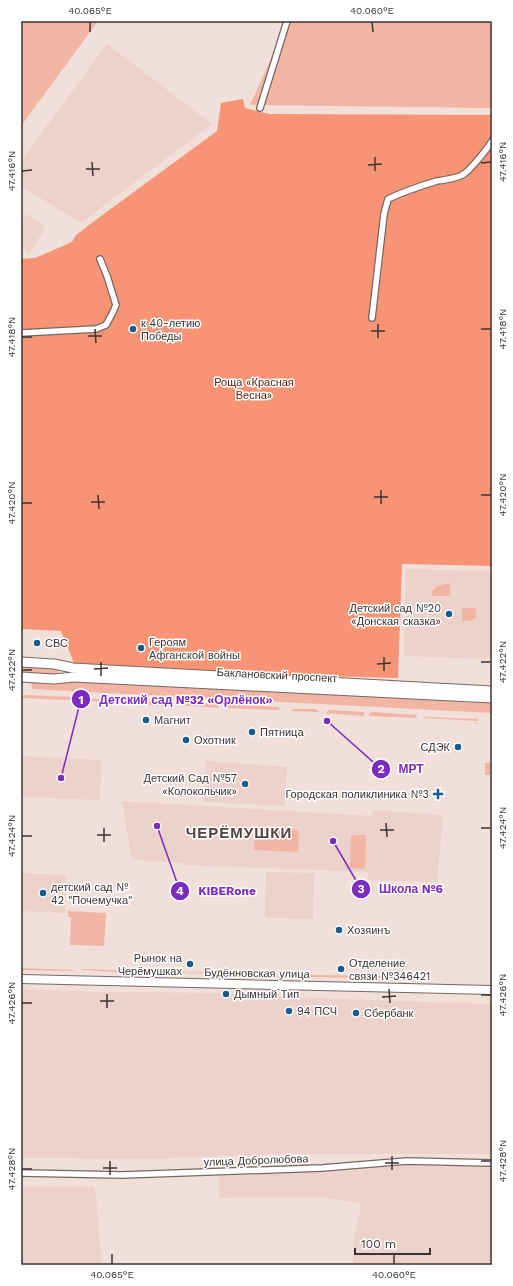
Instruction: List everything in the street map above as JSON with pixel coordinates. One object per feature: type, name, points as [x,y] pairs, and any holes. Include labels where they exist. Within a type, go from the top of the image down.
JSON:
[{"type":"main road","name":"Баклановский проспект","points":[[21,662],[54,664],[73,668],[492,691]]},
{"type":"main road","name":"Баклановский проспект","points":[[21,677],[54,679],[74,677],[492,698]]},
{"type":"main road","name":"Будённовская улица","points":[[21,979],[492,990]]},
{"type":"street","points":[[260,108],[287,21]]},
{"type":"street","points":[[372,318],[384,214],[388,199],[422,186],[464,175],[489,148],[492,141]]},
{"type":"street","points":[[21,333],[96,329],[106,325],[114,312],[116,305],[100,259]]},
{"type":"street","points":[[62,666],[62,677]]},
{"type":"street","name":"улица Добролюбова","points":[[21,1173],[122,1175],[322,1168],[407,1161],[492,1163]]},
{"type":"shaded area","points":[[21,21],[98,21],[21,126]]},
{"type":"shaded area","points":[[286,21],[492,21],[492,108],[250,105],[283,33]]},
{"type":"shaded area","points":[[107,44],[212,124],[81,223],[21,186],[21,161]]},
{"type":"shaded area","points":[[26,214],[46,226],[30,253],[21,247],[21,223]]},
{"type":"shaded area","name":"Детский сад №20 «Донская сказка»","points":[[406,569],[492,571],[492,659],[404,656]]},
{"type":"shaded area","points":[[450,583],[450,596],[432,596],[432,591],[437,586]]},
{"type":"shaded area","points":[[462,608],[476,608],[476,617],[470,621],[462,621]]},
{"type":"shaded area","points":[[21,665],[58,669],[59,673],[58,675],[21,675]]},
{"type":"shaded area","points":[[71,680],[492,702],[492,713],[32,689],[31,681]]},
{"type":"shaded area","points":[[23,695],[71,697],[70,700],[22,698]]},
{"type":"shaded area","points":[[79,698],[117,700],[118,703],[78,700]]},
{"type":"shaded area","points":[[127,700],[165,702],[166,706],[125,703]]},
{"type":"shaded area","points":[[180,703],[218,704],[219,708],[179,705]]},
{"type":"shaded area","points":[[230,704],[278,707],[280,710],[225,708]]},
{"type":"shaded area","points":[[294,709],[316,709],[319,712],[290,711]]},
{"type":"shaded area","points":[[330,710],[363,712],[365,714],[364,716],[325,713]]},
{"type":"shaded area","points":[[369,713],[416,715],[417,718],[369,716]]},
{"type":"shaded area","points":[[424,718],[478,719],[478,721]]},
{"type":"shaded area","points":[[21,756],[101,760],[100,800],[21,797]]},
{"type":"shaded area","name":"Детский Сад №57 «Колокольчик»","points":[[206,761],[287,767],[285,806],[203,802]]},
{"type":"shaded area","points":[[485,763],[492,763],[492,775],[485,775]]},
{"type":"shaded area","points":[[122,801],[372,816],[373,810],[443,815],[437,882],[367,880],[368,872],[184,865],[183,863],[132,860]]},
{"type":"shaded area","points":[[255,827],[299,830],[298,852],[254,850]]},
{"type":"shaded area","points":[[351,835],[366,835],[365,869],[350,868]]},
{"type":"shaded area","points":[[266,872],[314,873],[313,919],[265,918]]},
{"type":"shaded area","name":"детский сад № 42 \"Почемучка\"","points":[[21,873],[66,875],[65,913],[21,911]]},
{"type":"shaded area","points":[[68,911],[106,913],[104,946],[70,945],[71,917],[68,917]]},
{"type":"shaded area","points":[[21,968],[73,970],[73,971],[21,970]]},
{"type":"shaded area","points":[[82,970],[136,971],[136,973]]},
{"type":"shaded area","points":[[174,971],[260,972],[260,975],[174,974]]},
{"type":"shaded area","points":[[307,975],[391,976],[391,978],[306,977]]},
{"type":"shaded area","points":[[21,989],[100,992],[229,993],[283,997],[492,1004],[492,1154],[277,1154],[153,1159],[21,1158]]},
{"type":"shaded area","points":[[410,1165],[492,1167],[492,1265],[353,1265],[354,1234],[360,1212],[360,1203],[320,1197],[219,1198],[219,1176],[332,1172]]},
{"type":"shaded area","points":[[21,1187],[95,1187],[102,1265],[21,1265]]},
{"type":"green space","name":"Роща «Красная Весна»","points":[[243,99],[245,108],[269,114],[492,115],[492,566],[402,564],[398,678],[281,675],[74,663],[61,631],[21,629],[21,259],[35,258],[72,242],[76,235],[217,131],[221,103]]},
{"type":"place","name":"к 40-летию Победы","points":[[133,329]]},
{"type":"place","name":"Детский сад №20 «Донская сказка»","points":[[449,614]]},
{"type":"place","name":"СВС","points":[[37,643]]},
{"type":"place","name":"Героям Афганской войны","points":[[141,648]]},
{"type":"place","name":"Магнит","points":[[146,720]]},
{"type":"place","name":"МРТ","points":[[327,721]]},
{"type":"place","name":"Пятница","points":[[252,732]]},
{"type":"place","name":"Охотник","points":[[186,740]]},
{"type":"place","name":"СДЭК","points":[[458,747]]},
{"type":"place","name":"Детский сад №32 «Орлёнок»","points":[[61,778]]},
{"type":"place","name":"Детский Сад №57 «Колокольчик»","points":[[245,784]]},
{"type":"place","name":"Городская поликлиника №3","points":[[438,794]]},
{"type":"place","name":"KIBERone","points":[[157,826]]},
{"type":"place","name":"Школа №6","points":[[333,841]]},
{"type":"place","name":"детский сад № 42 \"Почемучка\"","points":[[43,893]]},
{"type":"place","name":"Хозяинъ","points":[[339,930]]},
{"type":"place","name":"Рынок на Черёмушках","points":[[190,964]]},
{"type":"place","name":"Отделение связи №346421","points":[[341,969]]},
{"type":"place","name":"Дымный Тип","points":[[226,994]]},
{"type":"place","name":"94 ПСЧ","points":[[289,1011]]},
{"type":"place","name":"Сбербанк","points":[[356,1013]]},
{"type":"district","name":"ЧЕРЁМУШКИ","points":[[239,833]]}]
